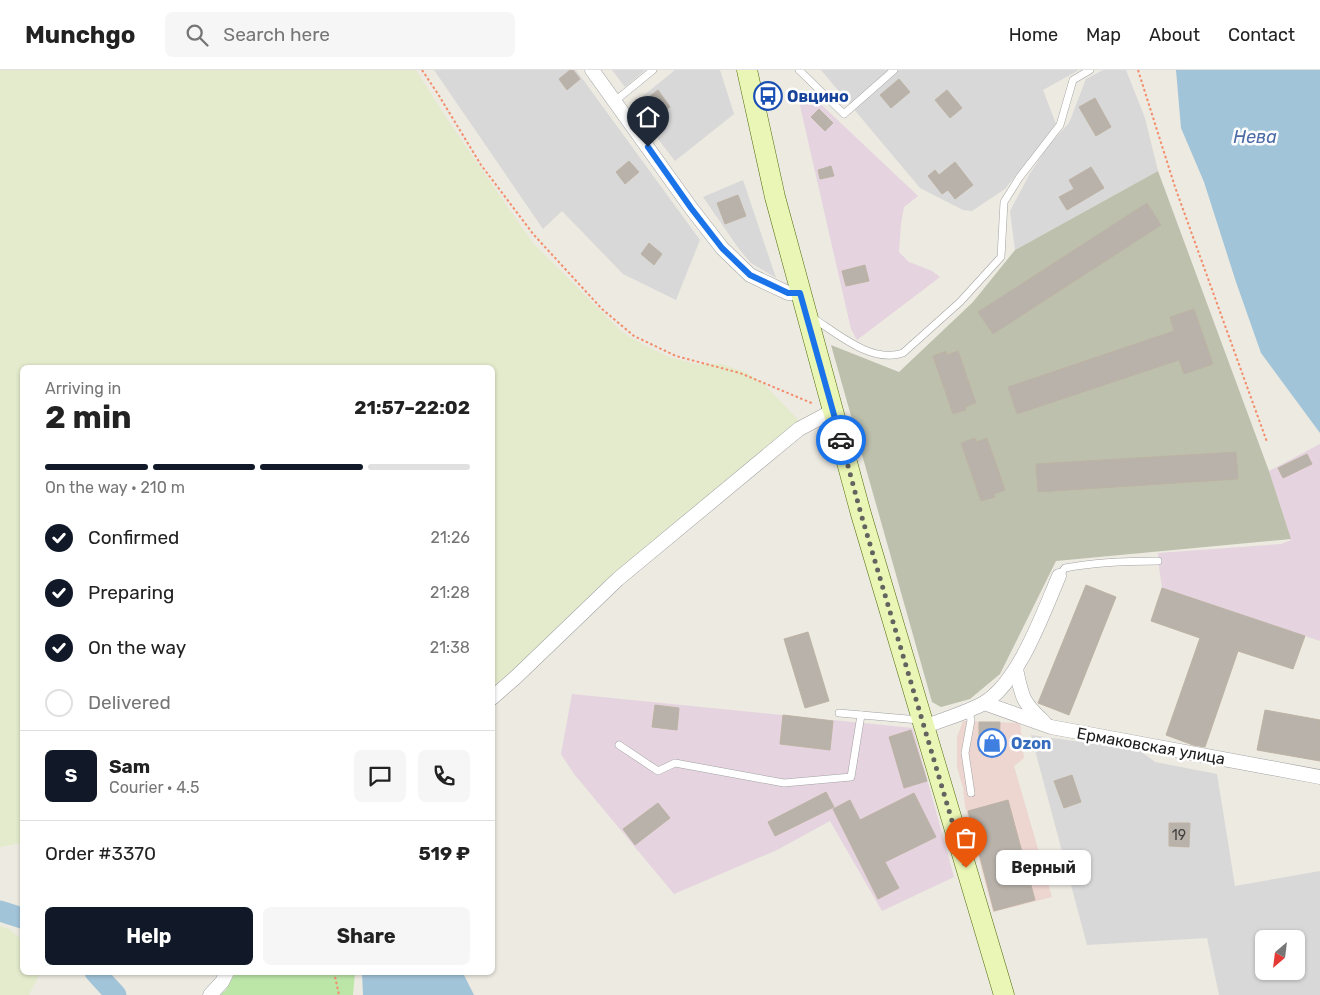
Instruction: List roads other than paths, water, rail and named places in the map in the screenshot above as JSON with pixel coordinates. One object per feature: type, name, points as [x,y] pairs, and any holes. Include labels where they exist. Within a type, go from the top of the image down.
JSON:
[{"type":"main road","points":[[747,70],[775,197],[861,514],[1004,995]]},
{"type":"street","points":[[592,70],[722,248],[750,275],[788,293],[800,293]]},
{"type":"street","points":[[495,695],[618,579],[799,429],[833,411]]},
{"type":"street","points":[[923,724],[968,710],[984,703],[1000,691],[1016,668],[1059,576]]},
{"type":"street","points":[[1016,668],[1021,694],[1029,708],[1050,727]]},
{"type":"street","name":"Ермаковская улица","points":[[984,703],[1050,727],[1320,777]]},
{"type":"street","points":[[210,995],[222,982],[226,975]]},
{"type":"lane","points":[[615,101],[653,70]]},
{"type":"lane","points":[[798,70],[844,114],[894,70]]},
{"type":"lane","points":[[806,314],[854,345],[879,354],[894,356],[904,353],[960,302],[1001,257],[1004,202],[1019,178],[1060,125],[1074,80],[1090,70]]},
{"type":"lane","points":[[1059,576],[1065,568],[1076,566],[1110,561],[1158,561]]},
{"type":"lane","points":[[968,710],[971,720],[965,753],[971,793]]},
{"type":"lane","points":[[839,713],[923,724]]},
{"type":"lane","points":[[619,745],[658,771],[675,763],[784,783],[850,776],[861,715]]},
{"type":"water","name":"Нева","points":[[1176,70],[1320,70],[1320,433],[1261,353],[1204,182],[1181,128]]},
{"type":"water","points":[[362,975],[464,975],[474,995],[363,995]]},
{"type":"waterway","points":[[0,911],[20,917]]},
{"type":"waterway","points":[[98,975],[116,995]]},
{"type":"place","name":"Овцино","points":[[768,96]]},
{"type":"place","name":"Ozon","points":[[992,743]]},
{"type":"place","name":"Верный","points":[[966,868]]}]
